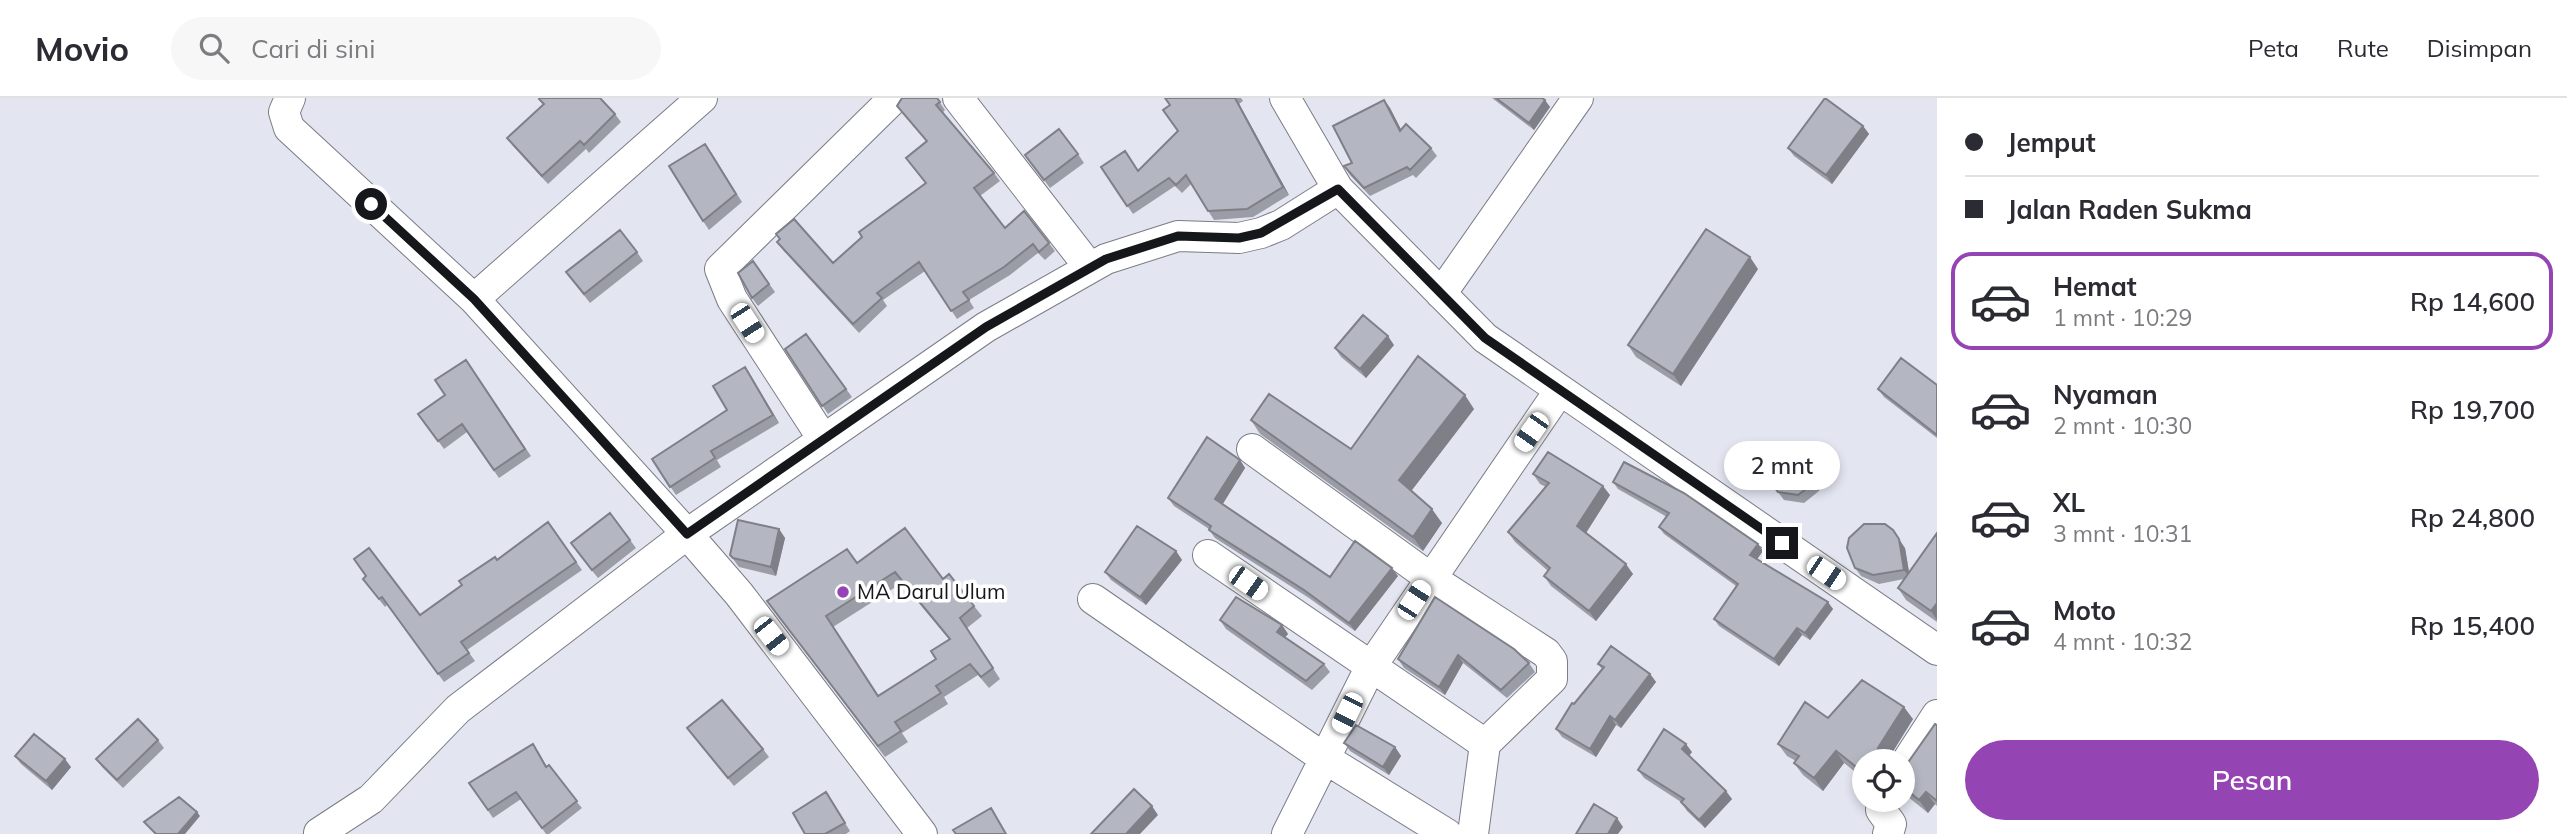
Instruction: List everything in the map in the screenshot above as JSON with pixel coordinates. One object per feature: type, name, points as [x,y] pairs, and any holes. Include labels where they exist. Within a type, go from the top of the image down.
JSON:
[{"type":"street","points":[[290,98],[284,112],[289,128],[474,299],[687,534],[739,594],[922,834]]},
{"type":"street","points":[[474,299],[702,98]]},
{"type":"street","points":[[823,439],[732,299],[720,269],[894,98]]},
{"type":"street","points":[[958,98],[1090,268]]},
{"type":"street","points":[[1285,98],[1338,189],[1485,338],[1937,650]]},
{"type":"street","points":[[1441,293],[1578,98]]},
{"type":"street","points":[[319,833],[371,799],[458,709],[687,534],[986,327],[1106,259],[1167,238],[1239,238],[1261,233],[1338,189]]},
{"type":"street","points":[[1287,834],[1370,668],[1429,577],[1560,390]]},
{"type":"street","points":[[1252,449],[1429,577],[1546,653],[1552,662],[1552,678],[1485,744],[1473,834]]},
{"type":"street","points":[[1208,555],[1485,744]]},
{"type":"street","points":[[1093,599],[1324,758],[1447,834]]},
{"type":"street","points":[[1915,749],[1937,715]]},
{"type":"street","points":[[1882,812],[1891,824],[1888,834]]},
{"type":"building","points":[[540,98],[600,98],[615,114],[584,145],[580,141],[542,176],[507,138],[544,104]]},
{"type":"building","points":[[902,98],[937,98],[940,102],[936,105],[994,173],[974,188],[1005,228],[1024,211],[1049,243],[1039,252],[1033,244],[1004,267],[963,292],[969,300],[951,311],[919,262],[877,293],[882,298],[853,324],[777,242],[780,239],[776,234],[794,219],[833,263],[862,237],[859,232],[926,183],[906,158],[927,141],[897,106]]},
{"type":"building","points":[[1165,98],[1235,98],[1283,187],[1247,209],[1208,211],[1186,175],[1176,185],[1169,178],[1127,206],[1101,167],[1125,151],[1138,171],[1178,131],[1163,110],[1170,105]]},
{"type":"building","points":[[1496,98],[1542,98],[1545,100],[1529,123]]},
{"type":"building","points":[[1825,98],[1863,126],[1826,175],[1788,148]]},
{"type":"building","points":[[1384,100],[1400,131],[1406,124],[1431,148],[1410,170],[1407,167],[1364,188],[1344,166],[1352,163],[1333,126]]},
{"type":"building","points":[[1059,129],[1078,154],[1044,180],[1025,155]]},
{"type":"building","points":[[705,144],[736,194],[703,221],[669,166]]},
{"type":"building","points":[[1706,229],[1750,257],[1673,374],[1628,345]]},
{"type":"building","points":[[620,230],[637,252],[584,294],[566,272]]},
{"type":"building","points":[[753,261],[769,284],[752,298],[738,273]]},
{"type":"building","points":[[1363,315],[1388,336],[1360,369],[1335,348]]},
{"type":"building","points":[[806,334],[846,389],[822,406],[785,349]]},
{"type":"building","points":[[1418,356],[1465,395],[1399,480],[1432,509],[1413,537],[1251,420],[1269,394],[1351,449]]},
{"type":"building","points":[[1901,358],[1937,385],[1937,435],[1878,389]]},
{"type":"building","points":[[466,360],[525,449],[494,470],[462,424],[438,441],[418,414],[445,395],[435,380]]},
{"type":"building","points":[[745,367],[773,415],[711,451],[715,458],[670,487],[652,459],[727,410],[713,386]]},
{"type":"building","points":[[1207,437],[1240,460],[1215,499],[1330,577],[1355,541],[1392,568],[1349,623],[1304,590],[1209,530],[1211,526],[1168,498]]},
{"type":"building","points":[[1785,445],[1805,448],[1816,463],[1814,483],[1798,495],[1778,492],[1767,477],[1769,457]]},
{"type":"building","points":[[1548,452],[1603,486],[1577,526],[1626,564],[1589,611],[1544,576],[1550,568],[1508,532],[1549,483],[1533,474]]},
{"type":"building","points":[[1624,462],[1684,493],[1758,544],[1750,555],[1828,602],[1805,633],[1797,628],[1774,659],[1714,619],[1738,584],[1659,527],[1669,513],[1613,482]]},
{"type":"building","points":[[610,513],[630,540],[592,570],[571,543]]},
{"type":"building","points":[[738,520],[779,529],[771,567],[730,555]]},
{"type":"building","points":[[548,522],[576,562],[461,642],[469,653],[438,674],[382,597],[379,599],[363,579],[366,576],[354,559],[369,548],[420,615],[462,585],[459,581],[495,557],[497,560]]},
{"type":"building","points":[[1864,524],[1885,524],[1893,530],[1899,539],[1904,570],[1873,575],[1855,568],[1847,548],[1849,538]]},
{"type":"building","points":[[1137,526],[1176,551],[1140,597],[1105,572]]},
{"type":"building","points":[[905,528],[943,579],[949,574],[974,606],[960,618],[993,668],[981,677],[970,664],[936,686],[941,693],[895,722],[901,731],[878,746],[767,601],[847,549],[857,563]],"holes":[[[895,572],[950,639],[931,651],[936,659],[878,696],[826,616]]]},
{"type":"building","points":[[1937,533],[1937,603],[1931,611],[1898,588]]},
{"type":"building","points":[[1236,597],[1282,625],[1277,632],[1324,664],[1306,681],[1220,620]]},
{"type":"building","points":[[1435,597],[1514,649],[1529,663],[1501,690],[1458,655],[1439,687],[1398,659]]},
{"type":"building","points":[[1611,646],[1650,674],[1615,720],[1610,716],[1590,749],[1556,729],[1572,703],[1574,704],[1604,667],[1598,664]]},
{"type":"building","points":[[1862,680],[1904,707],[1878,749],[1852,749],[1852,764],[1836,751],[1814,778],[1794,763],[1799,756],[1778,744],[1805,702],[1828,718]]},
{"type":"building","points":[[722,700],[763,749],[728,778],[687,728]]},
{"type":"building","points":[[138,719],[158,740],[117,780],[96,759]]},
{"type":"building","points":[[1935,724],[1937,725],[1937,801],[1926,792],[1919,800],[1915,797],[1915,752]]},
{"type":"building","points":[[1356,725],[1395,747],[1383,767],[1344,743]]},
{"type":"building","points":[[1664,729],[1686,744],[1682,749],[1726,791],[1699,820],[1681,802],[1684,799],[1638,770]]},
{"type":"building","points":[[34,734],[65,759],[46,781],[15,756]]},
{"type":"building","points":[[533,744],[546,767],[549,765],[577,801],[542,828],[516,792],[488,810],[469,783]]},
{"type":"building","points":[[1134,789],[1152,806],[1126,834],[1091,834]]},
{"type":"building","points":[[826,792],[845,823],[825,834],[805,834],[793,813]]},
{"type":"building","points":[[179,797],[197,812],[178,834],[156,834],[144,822]]},
{"type":"building","points":[[1594,804],[1617,818],[1608,834],[1576,834]]},
{"type":"building","points":[[991,808],[1006,834],[956,834],[953,830]]},
{"type":"place","name":"MA Darul Ulum","points":[[843,592]]},
{"type":"route","points":[[371,204],[474,299],[687,534],[986,327],[1106,259],[1178,236],[1239,238],[1261,233],[1281,225],[1338,189],[1485,338],[1782,543]]}]
